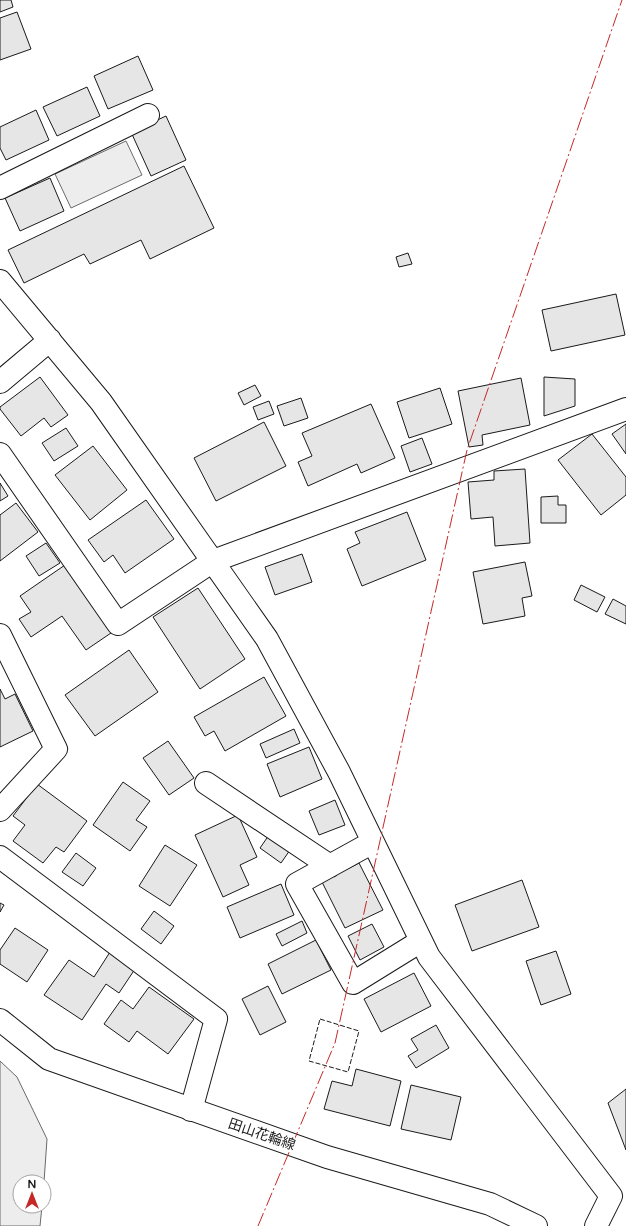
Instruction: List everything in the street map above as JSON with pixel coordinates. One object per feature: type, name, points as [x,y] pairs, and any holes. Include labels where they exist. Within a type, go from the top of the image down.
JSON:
[{"type":"street","points":[[0,188],[148,115]]},
{"type":"street","points":[[0,281],[102,402],[266,639],[339,772],[429,957],[611,1196],[596,1226]]},
{"type":"street","points":[[0,382],[50,340]]},
{"type":"street","points":[[0,454],[118,624],[213,561],[626,409]]},
{"type":"street","points":[[0,635],[56,749],[0,810]]},
{"type":"street","points":[[206,783],[330,866]]},
{"type":"street","points":[[373,842],[297,884],[353,983],[421,941]]},
{"type":"street","points":[[0,857],[216,1019],[191,1110]]},
{"type":"street","name":"田山花輪線","points":[[0,1020],[49,1059],[327,1157],[490,1204],[536,1226]]},
{"type":"shaded area","points":[[126,141],[142,175],[71,208],[55,174]]},
{"type":"shaded area","points":[[0,1061],[17,1077],[47,1139],[45,1174],[12,1174],[12,1214],[41,1214],[40,1226],[0,1226]]},
{"type":"building","points":[[0,0],[11,0],[13,7],[0,12]]},
{"type":"building","points":[[17,12],[31,49],[0,60],[0,18]]},
{"type":"building","points":[[138,56],[153,90],[108,109],[94,76]]},
{"type":"building","points":[[87,87],[100,116],[57,136],[43,107]]},
{"type":"building","points":[[36,110],[49,140],[6,160],[0,148],[0,127]]},
{"type":"building","points":[[166,116],[186,160],[151,176],[131,132]]},
{"type":"building","points":[[184,166],[214,228],[150,259],[141,240],[90,264],[84,254],[24,283],[8,250]]},
{"type":"building","points":[[50,178],[64,211],[20,231],[5,198]]},
{"type":"building","points":[[408,253],[412,264],[399,267],[396,257]]},
{"type":"building","points":[[616,294],[625,335],[551,351],[542,310]]},
{"type":"building","points":[[40,377],[68,415],[51,427],[44,418],[21,436],[0,407]]},
{"type":"building","points":[[544,377],[575,379],[575,406],[544,416]]},
{"type":"building","points":[[521,378],[530,425],[482,435],[483,445],[469,447],[458,391]]},
{"type":"building","points":[[255,385],[261,396],[244,405],[238,393]]},
{"type":"building","points":[[440,388],[452,424],[409,438],[397,402]]},
{"type":"building","points":[[301,398],[308,418],[284,426],[277,406]]},
{"type":"building","points":[[269,401],[274,414],[258,420],[253,407]]},
{"type":"building","points":[[371,404],[395,458],[361,473],[357,464],[308,486],[298,462],[312,456],[302,433]]},
{"type":"building","points":[[264,422],[286,466],[216,501],[194,458]]},
{"type":"building","points":[[626,424],[626,454],[612,434]]},
{"type":"building","points":[[66,428],[78,446],[54,461],[42,443]]},
{"type":"building","points":[[592,434],[626,477],[626,495],[601,515],[558,460]]},
{"type":"building","points":[[422,438],[432,464],[410,472],[401,446]]},
{"type":"building","points":[[93,446],[127,490],[90,520],[55,475]]},
{"type":"building","points":[[525,469],[530,543],[495,546],[493,517],[471,519],[468,482],[494,480],[494,471]]},
{"type":"building","points":[[0,483],[8,496],[0,501]]},
{"type":"building","points":[[558,496],[558,505],[566,505],[566,523],[541,523],[541,497]]},
{"type":"building","points":[[146,500],[174,539],[125,573],[113,555],[104,562],[88,540]]},
{"type":"building","points":[[16,503],[38,532],[0,561],[0,515]]},
{"type":"building","points":[[407,512],[426,560],[362,586],[347,549],[360,543],[355,532]]},
{"type":"building","points":[[46,543],[60,563],[39,576],[26,556]]},
{"type":"building","points":[[302,554],[312,582],[275,595],[265,567]]},
{"type":"building","points":[[525,562],[532,596],[522,598],[525,616],[483,624],[473,572]]},
{"type":"building","points":[[65,565],[111,633],[86,650],[62,616],[31,637],[19,619],[31,612],[20,596]]},
{"type":"building","points":[[581,585],[605,597],[597,612],[574,600]]},
{"type":"building","points":[[198,588],[245,659],[200,689],[153,617]]},
{"type":"building","points":[[613,599],[626,606],[626,624],[605,614]]},
{"type":"building","points":[[129,650],[158,692],[95,736],[65,695]]},
{"type":"building","points":[[264,677],[286,716],[225,751],[214,731],[205,736],[194,717]]},
{"type":"building","points":[[0,689],[5,699],[15,694],[33,731],[0,747]]},
{"type":"building","points":[[294,729],[300,743],[266,758],[260,744]]},
{"type":"building","points":[[168,741],[194,778],[169,795],[143,758]]},
{"type":"building","points":[[309,747],[322,779],[280,797],[267,764]]},
{"type":"building","points":[[123,782],[150,801],[136,820],[147,827],[130,851],[93,825]]},
{"type":"building","points":[[37,784],[87,821],[64,852],[56,847],[43,863],[13,841],[25,825],[13,816]]},
{"type":"building","points":[[335,800],[345,825],[319,835],[309,811]]},
{"type":"building","points":[[238,815],[257,857],[240,865],[249,885],[223,897],[195,835]]},
{"type":"building","points":[[269,835],[290,850],[281,863],[260,848]]},
{"type":"building","points":[[165,845],[197,865],[170,906],[139,886]]},
{"type":"building","points":[[76,853],[96,868],[83,886],[62,872]]},
{"type":"building","points":[[359,863],[383,910],[345,928],[322,882]]},
{"type":"building","points":[[522,880],[539,927],[472,951],[455,905]]},
{"type":"building","points":[[281,884],[294,915],[240,938],[227,907]]},
{"type":"building","points":[[0,903],[4,905],[0,912]]},
{"type":"building","points":[[154,911],[174,926],[161,944],[141,929]]},
{"type":"building","points":[[302,921],[307,933],[282,946],[276,934]]},
{"type":"building","points":[[372,924],[384,947],[360,960],[348,936]]},
{"type":"building","points":[[15,928],[48,950],[27,982],[0,964],[0,950]]},
{"type":"building","points":[[316,940],[331,970],[282,994],[268,964]]},
{"type":"building","points":[[556,951],[571,994],[541,1005],[526,961]]},
{"type":"building","points":[[110,952],[135,969],[119,993],[106,984],[82,1020],[44,995],[69,960],[94,977]]},
{"type":"building","points":[[414,973],[431,1006],[381,1032],[364,999]]},
{"type":"building","points":[[268,986],[286,1022],[260,1035],[242,999]]},
{"type":"building","points":[[149,987],[194,1019],[168,1054],[137,1031],[129,1042],[104,1024],[121,1000],[133,1009]]},
{"type":"building","points":[[436,1025],[449,1048],[416,1068],[408,1056],[418,1050],[411,1039]]},
{"type":"building","points":[[356,1069],[401,1081],[390,1126],[324,1109],[332,1081],[352,1086]]},
{"type":"building","points":[[411,1085],[461,1097],[451,1140],[401,1129]]},
{"type":"building","points":[[626,1089],[626,1150],[608,1103]]},
{"type":"fence","points":[[320,1019],[359,1031],[348,1072],[309,1061],[320,1019]]},
{"type":"power","points":[[258,1226],[335,1043],[467,450],[622,0]]}]
